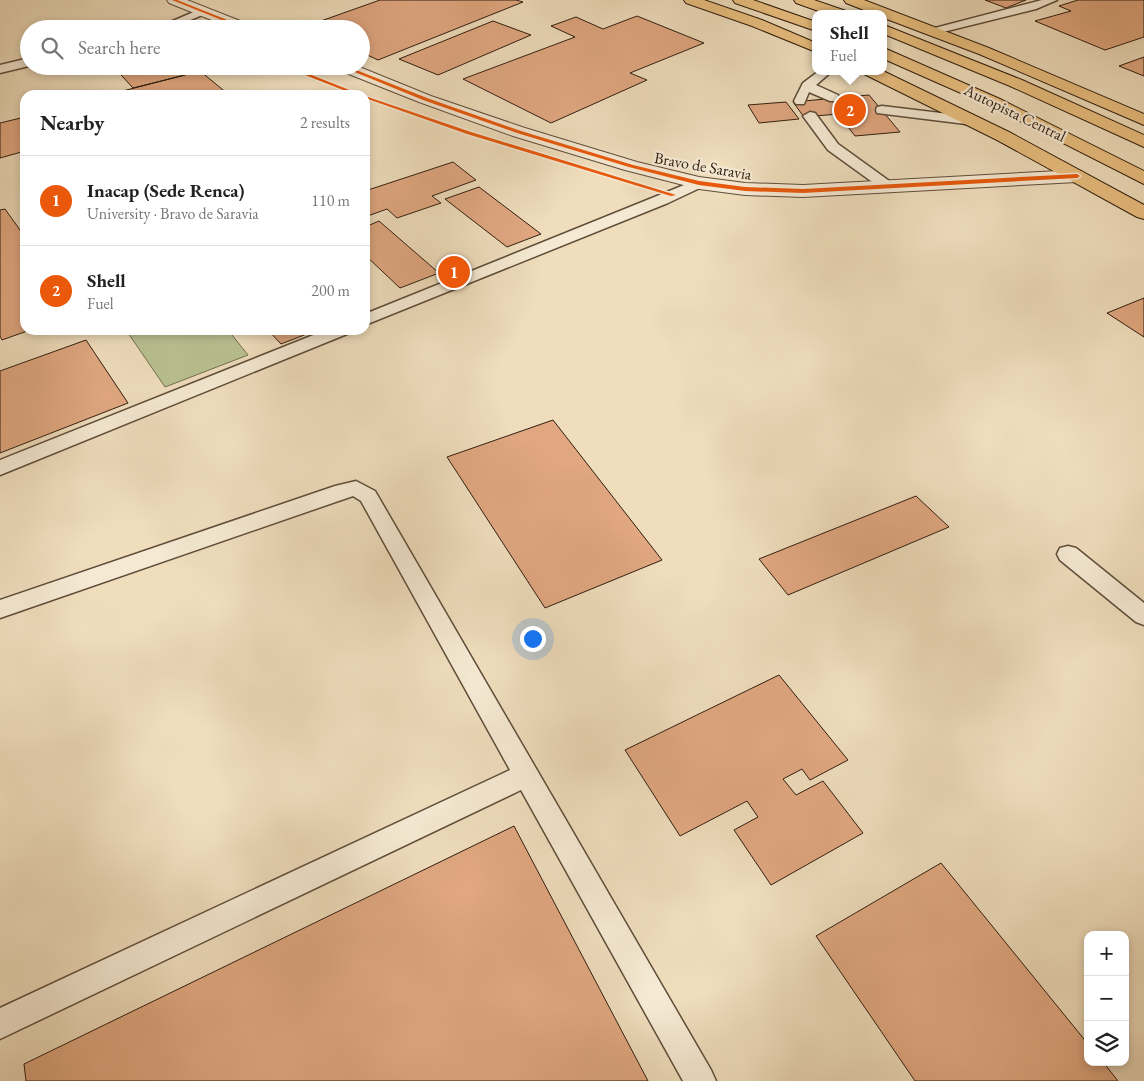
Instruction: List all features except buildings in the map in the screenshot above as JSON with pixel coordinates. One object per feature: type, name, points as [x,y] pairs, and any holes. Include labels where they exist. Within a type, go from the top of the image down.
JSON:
[{"type":"main road","points":[[690,0],[812,46]]},
{"type":"main road","points":[[740,0],[812,26]]},
{"type":"main road","points":[[801,0],[830,10]]},
{"type":"main road","points":[[851,0],[878,10]]},
{"type":"main road","points":[[887,13],[1033,71],[1144,120]]},
{"type":"main road","name":"Autopista Central","points":[[887,31],[1016,83],[1144,142]]},
{"type":"main road","name":"Autopista Central","points":[[887,54],[994,102],[1144,178]]},
{"type":"main road","points":[[878,75],[974,121],[1144,213]]},
{"type":"street","points":[[174,0],[226,20]]},
{"type":"street","name":"Bravo de Saravia","points":[[365,75],[425,99],[520,132],[631,166],[699,182],[744,189],[803,191],[1076,176]]},
{"type":"lane","points":[[935,31],[1052,0]]},
{"type":"lane","points":[[181,20],[203,11]]},
{"type":"lane","points":[[0,69],[20,64]]},
{"type":"lane","points":[[800,101],[801,93],[821,75]]},
{"type":"lane","points":[[807,86],[834,98]]},
{"type":"lane","points":[[882,110],[974,121]]},
{"type":"lane","points":[[810,116],[833,147],[887,186]]},
{"type":"lane","points":[[370,318],[654,204],[699,182]]},
{"type":"lane","points":[[0,468],[329,335]]},
{"type":"lane","points":[[0,609],[342,491],[356,488],[368,496],[700,1081]]},
{"type":"lane","points":[[1068,554],[1144,616]]},
{"type":"lane","points":[[0,1024],[526,775]]},
{"type":"green space","points":[[129,335],[232,335],[248,355],[165,387]]},
{"type":"cycle path","points":[[174,0],[225,20]]},
{"type":"cycle path","points":[[308,75],[347,90]]},
{"type":"cycle path","points":[[365,75],[425,99],[519,132],[631,166],[699,183],[745,189],[803,191],[1077,176]]},
{"type":"cycle path","points":[[370,99],[469,133],[673,195]]},
{"type":"place","name":"Shell","points":[[850,110]]},
{"type":"place","name":"Inacap (Sede Renca)","points":[[454,272]]}]
